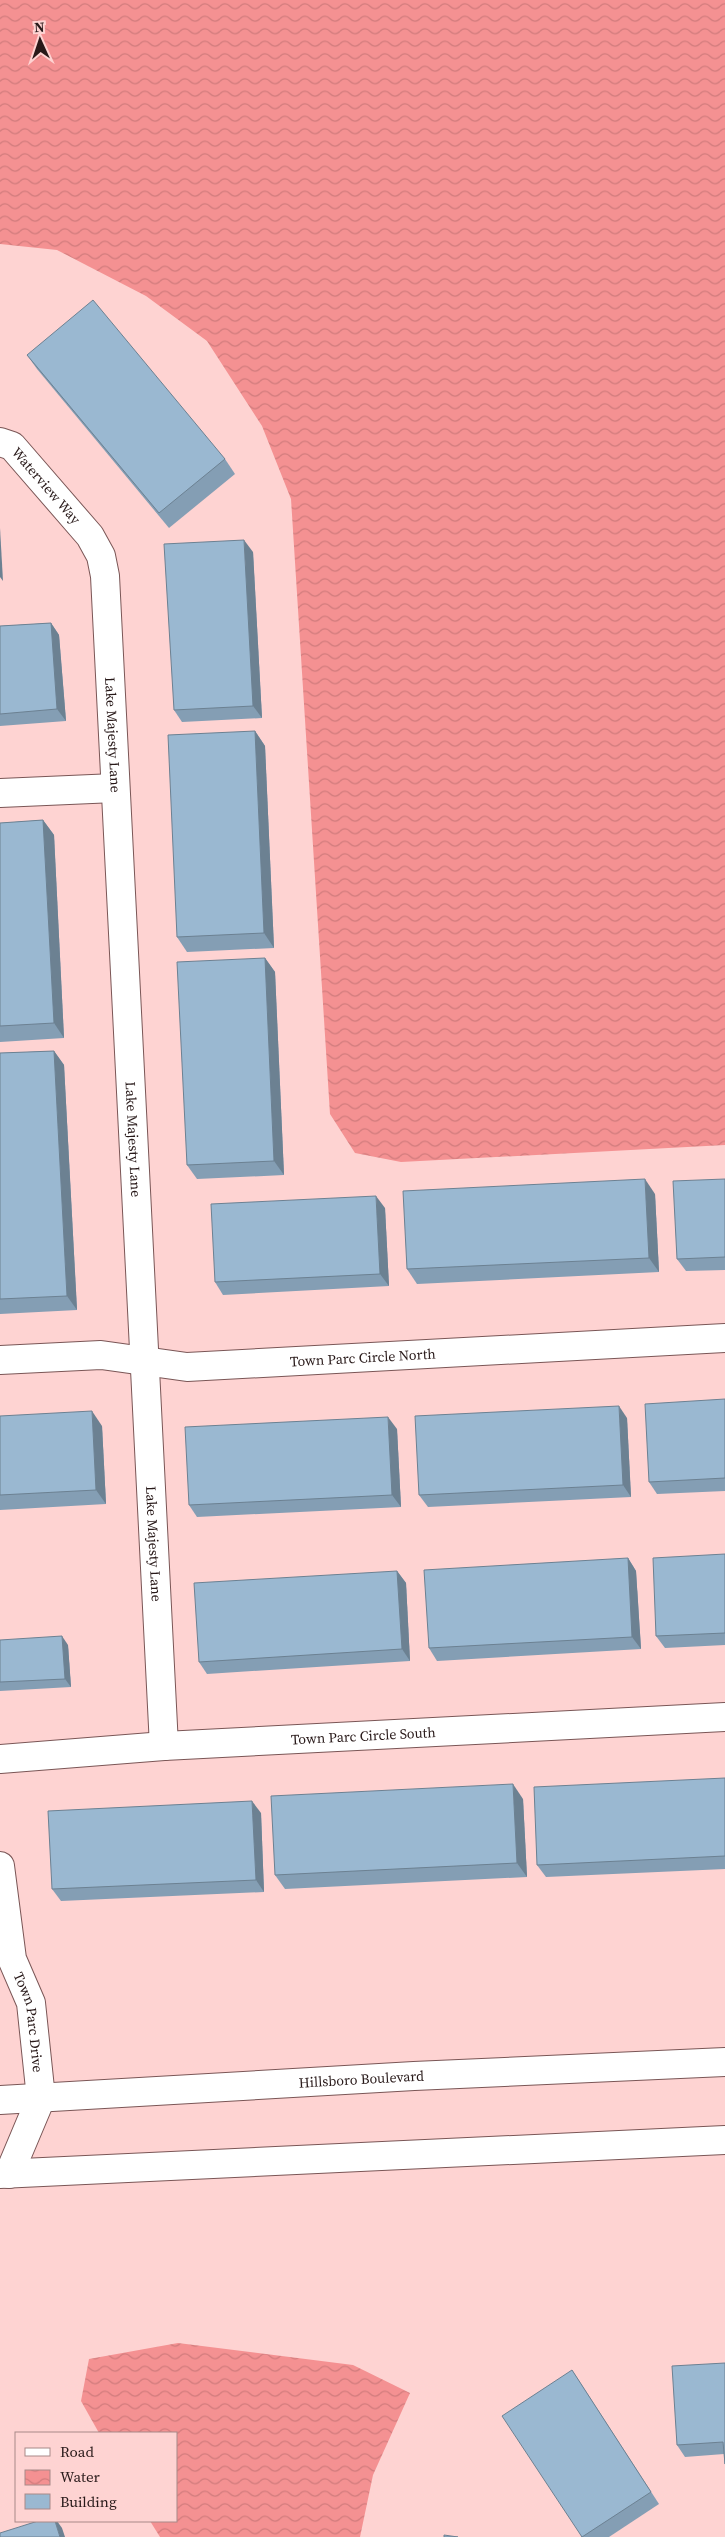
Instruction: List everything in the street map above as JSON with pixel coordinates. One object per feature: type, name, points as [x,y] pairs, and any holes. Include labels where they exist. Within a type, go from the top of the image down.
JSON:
[{"type":"street","name":"Waterview Way","points":[[0,442],[12,446],[90,536]]},
{"type":"street","name":"Lake Majesty Lane","points":[[90,536],[101,556],[105,576],[164,1746]]},
{"type":"street","points":[[0,793],[116,788]]},
{"type":"street","name":"Town Parc Circle North","points":[[0,1360],[101,1355],[188,1367],[725,1338]]},
{"type":"street","name":"Town Parc Circle South","points":[[0,1759],[164,1746],[725,1717]]},
{"type":"street","name":"Town Parc Drive","points":[[0,1866],[12,1959],[31,2002],[41,2098],[3,2169]]},
{"type":"street","name":"Hillsboro Boulevard","points":[[0,2100],[725,2062]]},
{"type":"street","points":[[3,2169],[725,2140]]},
{"type":"water","points":[[0,0],[725,0],[725,1145],[401,1162],[355,1153],[330,1114],[291,499],[262,426],[207,341],[146,296],[57,250],[0,244]]},
{"type":"water","points":[[178,2343],[353,2365],[410,2393],[373,2475],[360,2537],[160,2537],[151,2522],[178,2522],[178,2432],[98,2432],[81,2401],[89,2359]]},
{"type":"building","points":[[93,300],[225,459],[159,513],[27,355]]},
{"type":"building","points":[[244,540],[253,706],[174,710],[164,544]]},
{"type":"building","points":[[51,623],[57,709],[0,714],[0,626]]},
{"type":"building","points":[[255,731],[264,933],[177,937],[168,735]]},
{"type":"building","points":[[43,820],[54,1023],[0,1026],[0,823]]},
{"type":"building","points":[[265,958],[274,1161],[187,1165],[177,962]]},
{"type":"building","points":[[54,1051],[67,1296],[0,1299],[0,1053]]},
{"type":"building","points":[[645,1179],[649,1258],[407,1269],[403,1191]]},
{"type":"building","points":[[725,1179],[725,1257],[677,1259],[673,1181]]},
{"type":"building","points":[[376,1196],[380,1274],[215,1282],[211,1204]]},
{"type":"building","points":[[725,1399],[725,1478],[649,1482],[645,1404]]},
{"type":"building","points":[[619,1406],[623,1485],[419,1495],[415,1416]]},
{"type":"building","points":[[92,1411],[96,1490],[0,1495],[0,1416]]},
{"type":"building","points":[[388,1417],[392,1495],[189,1505],[185,1427]]},
{"type":"building","points":[[725,1554],[725,1633],[656,1636],[653,1558]]},
{"type":"building","points":[[628,1558],[632,1637],[429,1648],[424,1570]]},
{"type":"building","points":[[397,1571],[402,1649],[199,1662],[194,1583]]},
{"type":"building","points":[[62,1636],[65,1679],[0,1682],[0,1640]]},
{"type":"building","points":[[725,1778],[725,1856],[537,1865],[534,1787]]},
{"type":"building","points":[[513,1784],[517,1863],[275,1875],[271,1796]]},
{"type":"building","points":[[252,1801],[256,1880],[52,1889],[48,1811]]},
{"type":"building","points":[[725,2363],[725,2464],[723,2442],[677,2445],[672,2366]]},
{"type":"building","points":[[572,2370],[651,2492],[582,2537],[502,2416]]},
{"type":"building","points":[[35,2522],[55,2522],[60,2537],[0,2537],[0,2533]]}]
